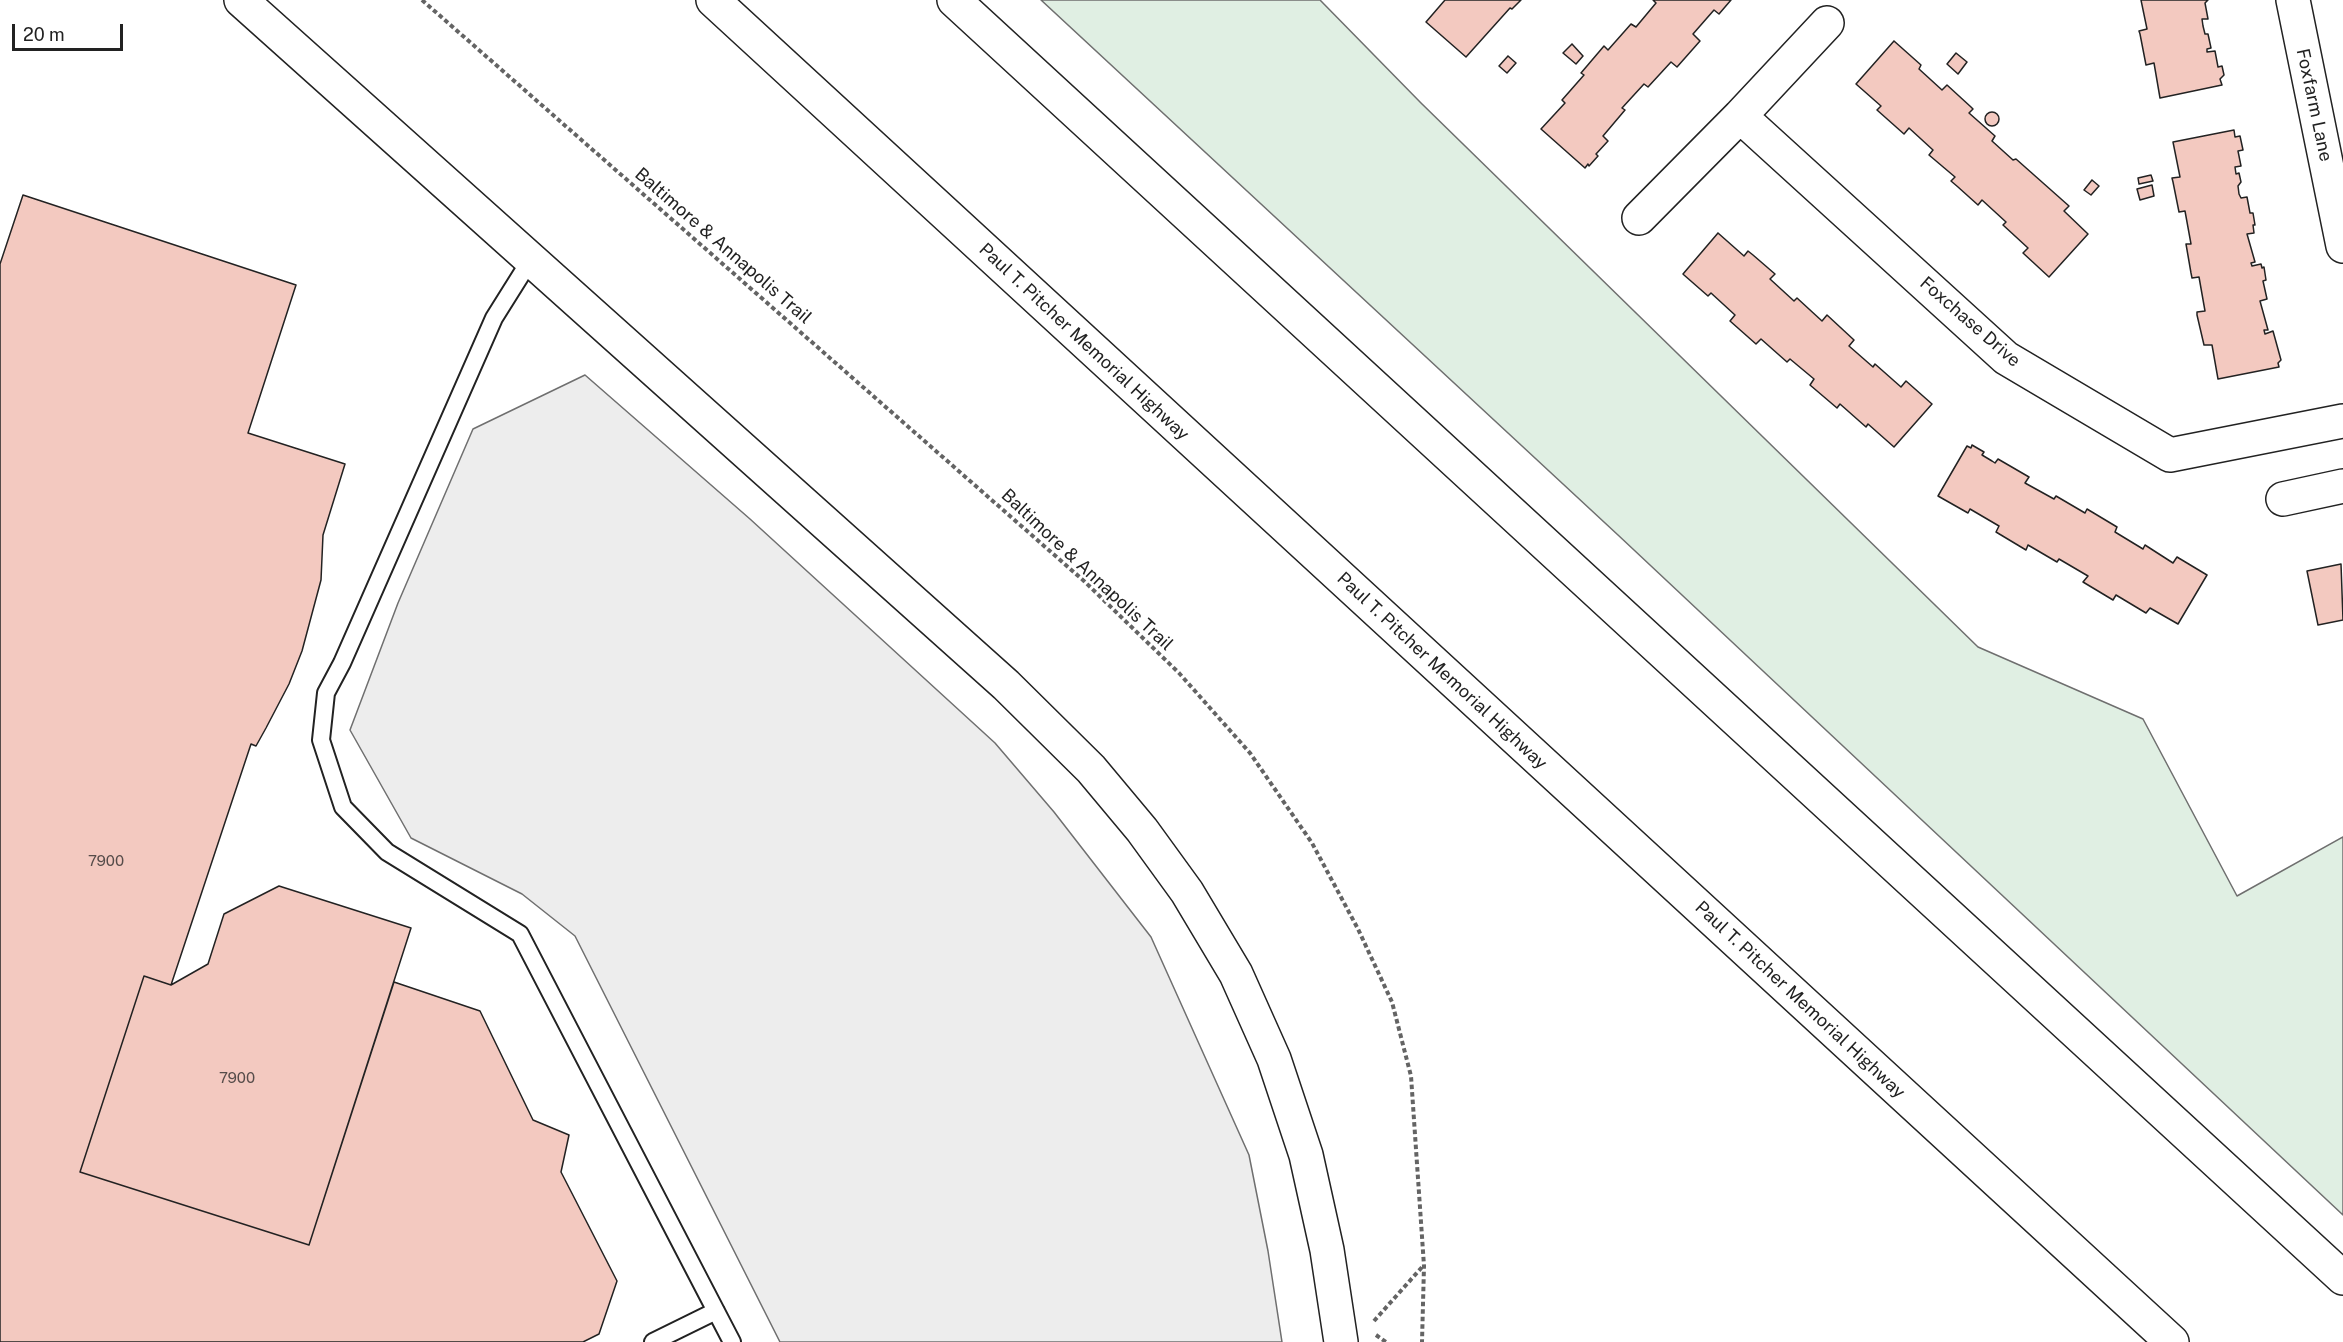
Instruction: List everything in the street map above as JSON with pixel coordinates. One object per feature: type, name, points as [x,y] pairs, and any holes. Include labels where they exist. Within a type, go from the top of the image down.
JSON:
[{"type":"main road","points":[[241,0],[1006,685],[1091,769],[1142,830],[1186,892],[1236,974],[1274,1059],[1306,1155],[1327,1250],[1341,1342]]},
{"type":"main road","name":"Paul T. Pitcher Memorial Highway","points":[[712,0],[2172,1342]]},
{"type":"main road","points":[[954,0],[2343,1278]]},
{"type":"main road","name":"Foxfarm Lane","points":[[2293,0],[2343,246]]},
{"type":"main road","points":[[1639,218],[1740,116],[1827,22]]},
{"type":"main road","name":"Foxchase Drive","points":[[1740,116],[2006,358],[2170,455],[2343,421]]},
{"type":"main road","points":[[2283,499],[2343,486]]},
{"type":"lane","points":[[531,259],[494,318],[347,652],[326,693],[321,740],[344,807],[387,852],[520,934],[732,1342]]},
{"type":"lane","points":[[653,1342],[716,1311]]},
{"type":"path","name":"Baltimore & Annapolis Trail","points":[[422,0],[1084,581],[1179,673],[1250,753],[1311,843],[1358,929],[1392,1002],[1411,1076],[1424,1266],[1422,1342]]},
{"type":"path","points":[[1371,1324],[1424,1266]]},
{"type":"green space","points":[[1041,0],[1320,0],[1421,103],[1978,647],[2143,719],[2237,896],[2343,837],[2343,1215],[1618,535]]},
{"type":"shaded area","points":[[585,375],[750,519],[995,743],[1054,812],[1151,937],[1249,1155],[1268,1251],[1282,1342],[780,1342],[575,936],[522,894],[411,838],[350,730],[398,603],[473,429]]},
{"type":"building","points":[[1445,0],[1521,0],[1512,9],[1510,8],[1466,57],[1426,22]]},
{"type":"building","points":[[1653,0],[1731,0],[1719,14],[1714,10],[1693,34],[1700,41],[1677,67],[1671,62],[1648,87],[1644,84],[1622,108],[1625,110],[1603,136],[1608,141],[1596,154],[1598,156],[1585,168],[1541,129],[1565,103],[1562,100],[1584,75],[1581,73],[1604,46],[1608,50],[1631,24],[1636,27],[1656,3]]},
{"type":"building","points":[[2141,0],[2208,0],[2205,3],[2208,19],[2202,19],[2211,48],[2207,49],[2207,52],[2215,51],[2218,67],[2222,66],[2224,75],[2220,79],[2222,85],[2160,98],[2154,63],[2146,65],[2139,31],[2147,29]]},
{"type":"building","points":[[1894,41],[1921,65],[1919,69],[1942,90],[1947,85],[1971,107],[1973,109],[1969,113],[1995,136],[1992,141],[2069,206],[2064,211],[2088,234],[2049,277],[2023,253],[2028,248],[2003,225],[2006,222],[1982,200],[1978,205],[1951,181],[1955,177],[1929,155],[1933,150],[1909,128],[1904,134],[1877,110],[1881,106],[1856,84]]},
{"type":"building","points":[[1572,44],[1583,56],[1576,64],[1563,53]]},
{"type":"building","points":[[1956,53],[1967,62],[1958,74],[1947,64]]},
{"type":"building","points":[[1508,56],[1516,63],[1507,73],[1499,66]]},
{"type":"building","points":[[1992,112],[1997,114],[1999,119],[1997,124],[1992,126],[1987,124],[1985,119],[1987,114]]},
{"type":"building","points":[[2234,130],[2235,137],[2240,136],[2243,150],[2238,151],[2241,166],[2235,167],[2241,182],[2238,186],[2239,194],[2241,198],[2247,197],[2255,225],[2253,225],[2254,233],[2247,234],[2255,262],[2251,263],[2252,266],[2261,264],[2262,268],[2264,267],[2266,280],[2263,281],[2267,299],[2260,301],[2268,330],[2264,330],[2265,334],[2273,331],[2281,360],[2278,363],[2279,367],[2218,379],[2212,345],[2204,345],[2197,315],[2197,312],[2205,311],[2199,277],[2192,278],[2186,244],[2191,244],[2185,211],[2179,212],[2172,178],[2180,177],[2173,142]]},
{"type":"building","points":[[2151,175],[2153,181],[2139,184],[2138,178]]},
{"type":"building","points":[[2092,180],[2099,186],[2091,195],[2084,190]]},
{"type":"building","points":[[2152,185],[2154,196],[2140,200],[2137,189]]},
{"type":"building","points":[[23,195],[296,285],[248,433],[345,464],[323,535],[321,580],[302,651],[289,684],[266,728],[256,746],[251,744],[171,985],[144,976],[80,1172],[309,1245],[394,982],[480,1011],[533,1120],[569,1135],[561,1172],[617,1281],[599,1334],[583,1342],[0,1342],[0,264]]},
{"type":"building","points":[[1718,233],[1744,256],[1748,251],[1775,274],[1770,279],[1794,301],[1797,298],[1822,321],[1827,315],[1854,340],[1849,346],[1873,367],[1875,364],[1901,387],[1906,381],[1932,404],[1894,447],[1840,404],[1837,408],[1810,385],[1814,379],[1790,359],[1787,362],[1761,339],[1756,344],[1730,321],[1735,315],[1711,293],[1708,296],[1683,274]]},
{"type":"building","points":[[1972,445],[1984,452],[1982,455],[1995,463],[1998,459],[2029,477],[2025,483],[2054,499],[2056,496],[2085,513],[2087,509],[2117,527],[2115,532],[2143,549],[2145,545],[2173,563],[2177,557],[2207,575],[2178,624],[2150,608],[2146,613],[2116,595],[2113,600],[2083,582],[2088,576],[2028,545],[2026,550],[1996,532],[1999,526],[1970,509],[1968,513],[1938,496],[1967,446],[1971,448]]},
{"type":"building","points":[[2341,564],[2343,620],[2318,625],[2307,571]]},
{"type":"building","points":[[279,886],[411,928],[309,1245],[80,1172],[144,976],[171,985],[208,964],[224,914]]}]
